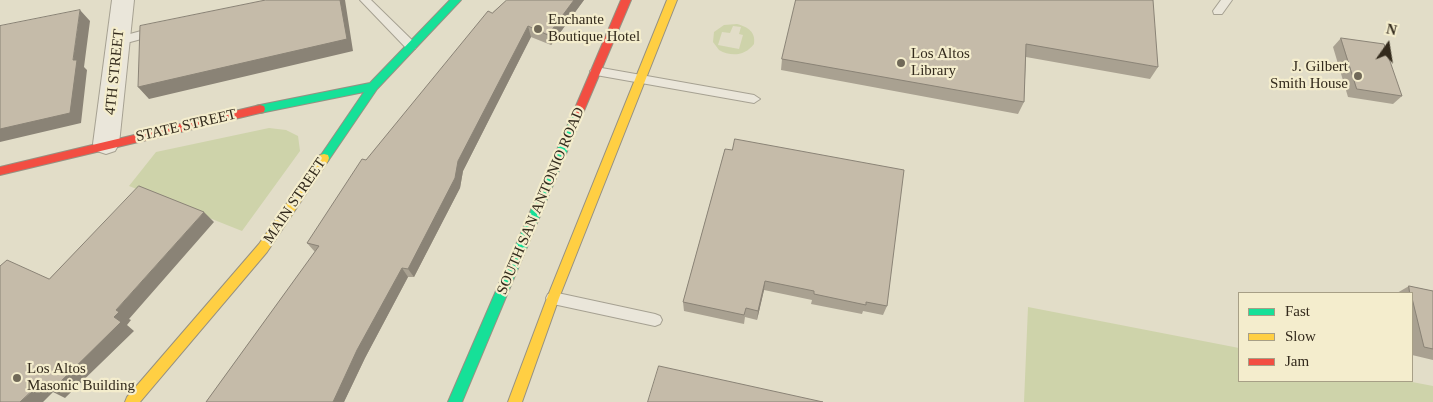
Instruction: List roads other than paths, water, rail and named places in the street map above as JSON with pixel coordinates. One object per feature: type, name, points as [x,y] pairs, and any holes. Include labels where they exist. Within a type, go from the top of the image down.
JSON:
[{"type":"main road","name":"MAIN STREET","points":[[132,402],[262,248],[373,86],[456,0]]},
{"type":"main road","name":"SOUTH SAN ANTONIO ROAD","points":[[455,402],[626,0]]},
{"type":"main road","points":[[515,402],[553,298],[672,0]]},
{"type":"main road","name":"STATE STREET","points":[[0,171],[106,144],[373,86]]},
{"type":"street","name":"4TH STREET","points":[[106,144],[123,0]]},
{"type":"lane","points":[[364,0],[411,46]]},
{"type":"lane","points":[[1218,11],[1227,0]]},
{"type":"lane","points":[[119,41],[166,29]]},
{"type":"lane","points":[[596,71],[754,99]]},
{"type":"lane","points":[[553,298],[655,320]]},
{"type":"place","name":"Enchante Boutique Hotel","points":[[538,29]]},
{"type":"place","name":"Los Altos Library","points":[[901,63]]},
{"type":"place","name":"J. Gilbert Smith House","points":[[1358,76]]},
{"type":"place","name":"Los Altos Masonic Building","points":[[17,378]]}]
